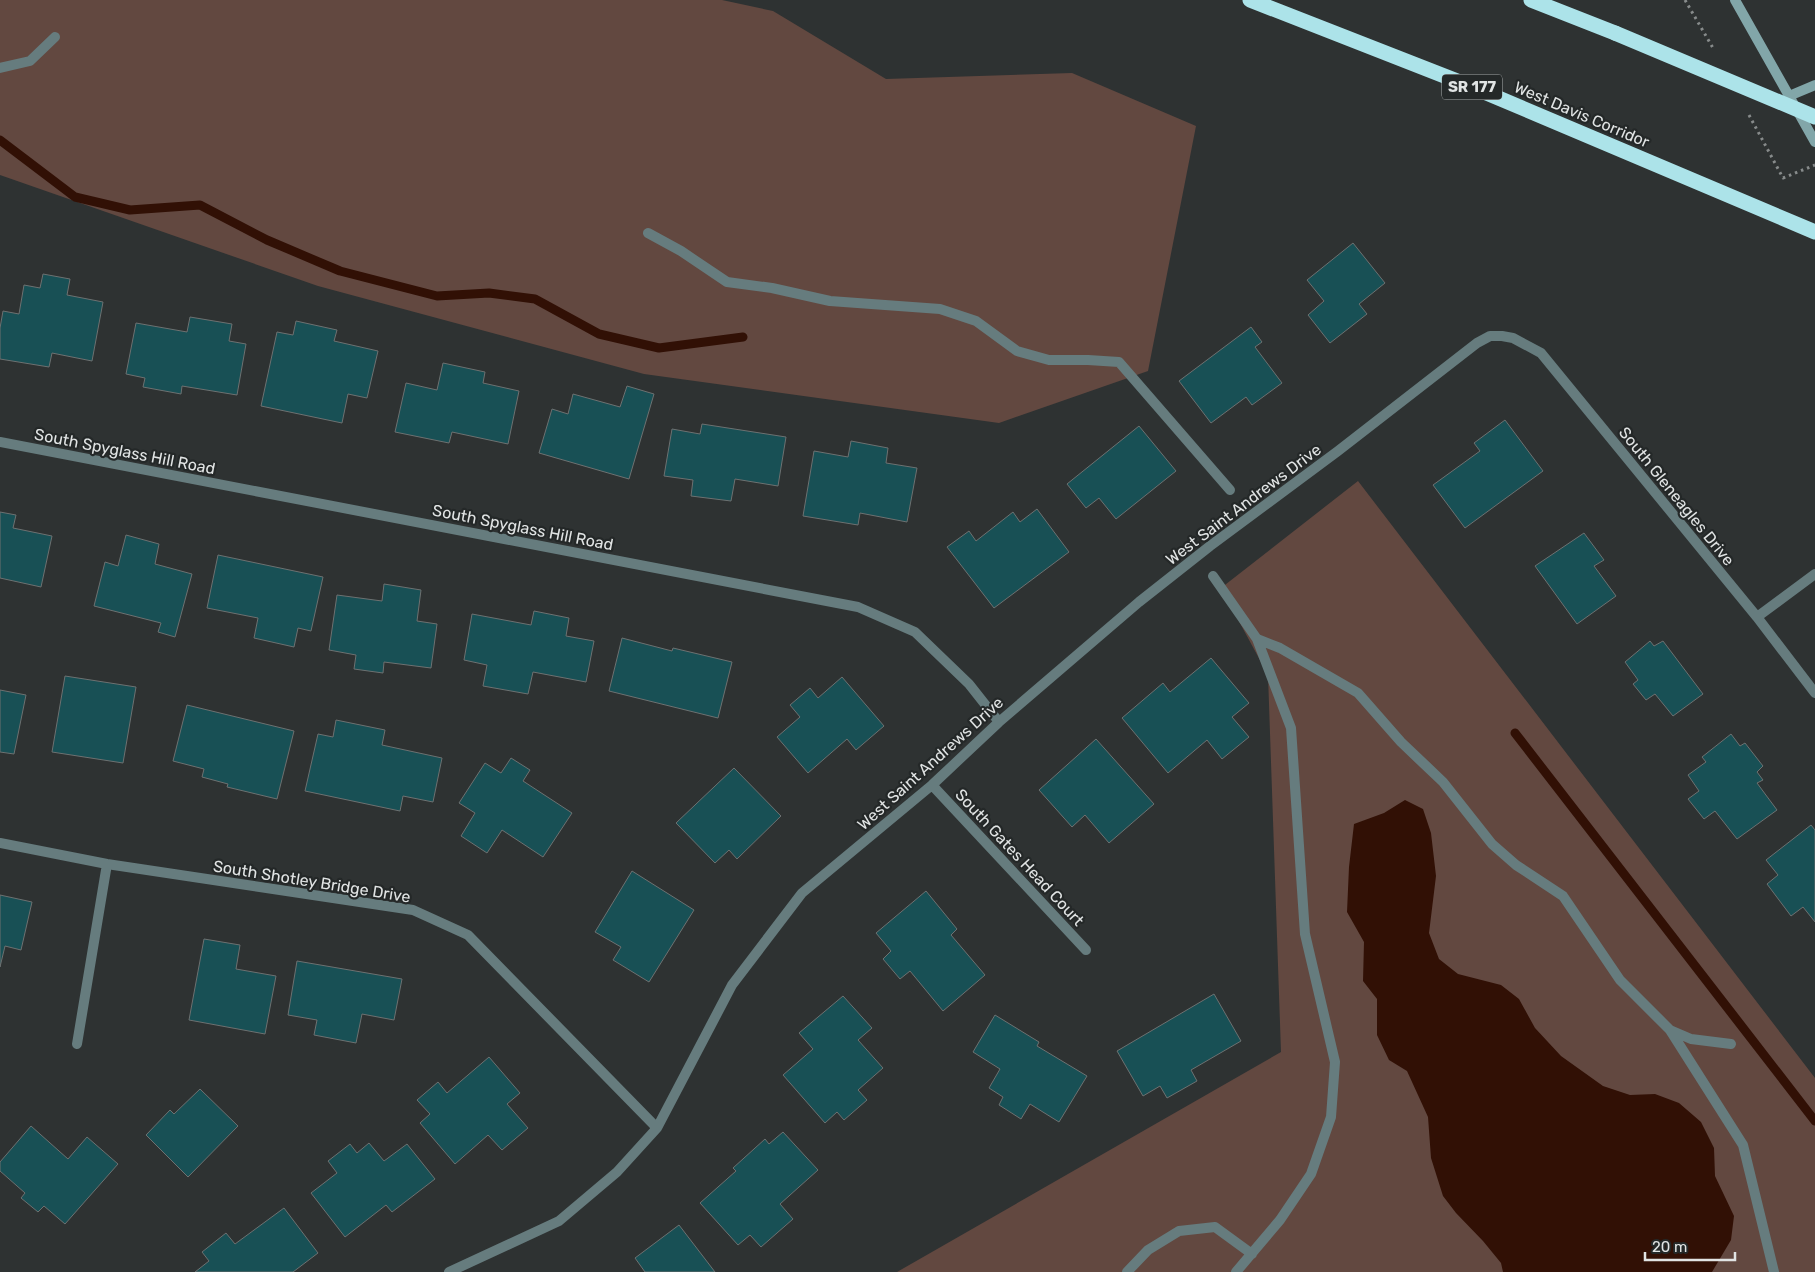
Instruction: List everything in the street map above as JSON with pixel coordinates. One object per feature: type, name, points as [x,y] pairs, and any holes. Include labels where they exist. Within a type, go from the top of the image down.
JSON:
[{"type":"highway","name":"West Davis Corridor","points":[[1250,0],[1470,86],[1815,232]]},
{"type":"highway","points":[[1531,0],[1615,32],[1815,117]]},
{"type":"main road","points":[[1735,0],[1815,142]]},
{"type":"main road","points":[[1789,96],[1815,85]]},
{"type":"street","points":[[0,68],[30,61],[55,37]]},
{"type":"street","points":[[648,233],[681,251],[727,282],[772,288],[830,301],[940,309],[976,321],[1017,351],[1049,360],[1119,362],[1230,490]]},
{"type":"street","name":"West Saint Andrews Drive","points":[[449,1272],[559,1221],[616,1172],[657,1128],[732,985],[802,893],[932,785],[999,722],[1139,602],[1477,343],[1490,336],[1502,336]]},
{"type":"street","name":"South Gleneagles Drive","points":[[1502,336],[1512,338],[1541,353],[1757,617],[1815,693]]},
{"type":"street","name":"South Spyglass Hill Road","points":[[0,442],[858,607],[915,632],[969,684],[999,722]]},
{"type":"street","points":[[1757,617],[1815,574]]},
{"type":"street","points":[[1213,576],[1257,638],[1291,728],[1305,934],[1335,1062],[1331,1117],[1311,1174],[1280,1220],[1236,1272]]},
{"type":"street","points":[[1257,638],[1280,648],[1358,692],[1401,742],[1443,782],[1492,844],[1516,865],[1563,896],[1620,980],[1670,1030],[1743,1145],[1774,1272]]},
{"type":"street","name":"South Gates Head Court","points":[[932,785],[1086,950]]},
{"type":"street","name":"South Shotley Bridge Drive","points":[[0,842],[107,864],[413,910],[468,935],[657,1128]]},
{"type":"street","points":[[77,1044],[107,864]]},
{"type":"street","points":[[1670,1030],[1691,1038],[1731,1044]]},
{"type":"street","points":[[1127,1272],[1148,1250],[1179,1231],[1215,1227],[1252,1254]]},
{"type":"path","points":[[1783,178],[1815,164]]},
{"type":"shaded area","points":[[0,0],[722,0],[773,11],[886,79],[1072,73],[1196,126],[1148,371],[999,423],[644,374],[318,286],[0,175]]},
{"type":"shaded area","points":[[1358,481],[1815,1078],[1815,1272],[897,1272],[1281,1052],[1268,675],[1221,588]]},
{"type":"shaded area","points":[[1405,800],[1423,809],[1431,833],[1436,876],[1429,933],[1439,959],[1458,974],[1501,985],[1519,999],[1535,1028],[1561,1056],[1603,1086],[1630,1095],[1655,1094],[1679,1103],[1701,1122],[1714,1148],[1715,1176],[1734,1216],[1731,1240],[1712,1272],[1503,1272],[1501,1263],[1443,1196],[1431,1158],[1428,1117],[1407,1071],[1389,1060],[1377,1035],[1377,999],[1363,981],[1364,942],[1347,912],[1349,867],[1354,824],[1384,813]]},
{"type":"building","points":[[1353,243],[1385,283],[1359,304],[1367,314],[1330,343],[1308,315],[1324,301],[1307,280]]},
{"type":"building","points":[[43,274],[70,279],[67,295],[103,302],[92,361],[52,353],[49,367],[0,359],[0,328],[3,311],[19,314],[24,285],[40,288]]},
{"type":"building","points":[[190,317],[232,324],[229,341],[246,344],[237,395],[182,386],[181,394],[143,387],[145,378],[126,374],[136,323],[187,332]]},
{"type":"building","points":[[296,321],[337,330],[334,341],[378,351],[367,398],[348,394],[342,423],[261,406],[277,332],[293,335]]},
{"type":"building","points":[[1251,327],[1262,342],[1255,347],[1282,383],[1252,405],[1246,397],[1211,423],[1179,381]]},
{"type":"building","points":[[443,363],[485,372],[483,383],[519,391],[508,444],[452,432],[449,443],[395,432],[406,383],[437,390]]},
{"type":"building","points":[[627,386],[654,394],[629,479],[539,453],[552,409],[568,414],[573,394],[620,407]]},
{"type":"building","points":[[1505,420],[1543,471],[1465,528],[1433,485],[1480,451],[1474,443]]},
{"type":"building","points":[[702,424],[786,437],[778,486],[735,479],[731,501],[691,496],[693,480],[664,476],[672,429],[700,434]]},
{"type":"building","points":[[1139,426],[1176,471],[1116,519],[1099,498],[1086,508],[1067,484]]},
{"type":"building","points":[[851,441],[888,448],[886,463],[917,468],[907,522],[860,513],[858,525],[803,516],[814,451],[848,457]]},
{"type":"building","points":[[1037,509],[1069,552],[994,608],[947,547],[969,531],[976,541],[1013,512],[1020,522]]},
{"type":"building","points":[[0,512],[16,515],[13,528],[52,536],[41,587],[0,578]]},
{"type":"building","points":[[1584,533],[1604,560],[1594,566],[1616,596],[1577,624],[1535,566]]},
{"type":"building","points":[[126,535],[159,544],[155,564],[192,574],[175,637],[158,632],[161,623],[94,606],[105,562],[118,566]]},
{"type":"building","points":[[218,555],[323,577],[311,631],[298,628],[294,647],[254,638],[258,618],[207,608]]},
{"type":"building","points":[[384,584],[421,590],[417,621],[437,624],[431,668],[384,662],[383,673],[354,669],[356,655],[329,650],[337,595],[382,601]]},
{"type":"building","points":[[534,611],[569,618],[566,636],[594,641],[586,682],[533,672],[528,694],[483,686],[487,665],[464,660],[472,614],[531,625]]},
{"type":"building","points":[[622,638],[672,651],[673,648],[732,662],[718,718],[609,691]]},
{"type":"building","points":[[1650,641],[1654,646],[1663,641],[1703,694],[1673,716],[1655,694],[1646,700],[1633,684],[1638,680],[1625,662]]},
{"type":"building","points":[[1211,658],[1249,703],[1232,717],[1249,737],[1222,759],[1207,740],[1168,773],[1122,718],[1163,683],[1170,692]]},
{"type":"building","points":[[65,676],[136,687],[123,763],[52,752]]},
{"type":"building","points":[[842,677],[884,726],[856,750],[847,739],[808,773],[777,737],[800,717],[790,705],[810,688],[818,698]]},
{"type":"building","points":[[0,690],[26,695],[14,754],[0,752]]},
{"type":"building","points":[[187,705],[294,731],[277,799],[227,787],[228,784],[202,777],[204,769],[173,761]]},
{"type":"building","points":[[336,720],[385,730],[382,745],[442,758],[433,802],[403,796],[400,811],[305,791],[318,734],[333,737]]},
{"type":"building","points":[[1731,734],[1740,746],[1745,743],[1763,766],[1757,772],[1763,780],[1757,783],[1777,810],[1737,839],[1715,811],[1704,819],[1688,799],[1699,791],[1688,775],[1706,762],[1702,757]]},
{"type":"building","points":[[1096,739],[1154,804],[1109,843],[1085,815],[1072,827],[1039,790]]},
{"type":"building","points":[[511,758],[530,770],[523,781],[572,813],[543,857],[502,830],[487,853],[461,836],[475,813],[459,803],[485,763],[501,773]]},
{"type":"building","points":[[734,768],[781,816],[737,859],[729,850],[715,863],[676,823]]},
{"type":"building","points":[[1811,825],[1815,830],[1815,922],[1803,907],[1791,916],[1767,884],[1778,875],[1766,860]]},
{"type":"building","points":[[632,871],[694,910],[649,982],[613,960],[621,947],[595,932]]},
{"type":"building","points":[[926,891],[957,929],[951,935],[985,975],[943,1011],[910,971],[900,979],[883,959],[891,951],[876,933]]},
{"type":"building","points":[[0,895],[32,902],[21,950],[5,946],[0,967]]},
{"type":"building","points":[[204,939],[240,945],[236,969],[276,976],[265,1034],[189,1020]]},
{"type":"building","points":[[297,961],[402,979],[394,1020],[362,1014],[356,1043],[314,1035],[317,1020],[288,1015]]},
{"type":"building","points":[[1214,994],[1241,1041],[1191,1070],[1197,1081],[1167,1098],[1160,1086],[1143,1096],[1117,1051]]},
{"type":"building","points":[[843,996],[872,1028],[858,1040],[883,1068],[858,1090],[867,1100],[844,1120],[837,1112],[825,1123],[783,1075],[813,1049],[799,1033]]},
{"type":"building","points":[[995,1015],[1039,1042],[1037,1046],[1087,1076],[1059,1122],[1030,1104],[1021,1119],[999,1105],[1003,1097],[989,1088],[1000,1069],[973,1052]]},
{"type":"building","points":[[489,1057],[520,1093],[507,1104],[528,1128],[502,1150],[488,1135],[455,1164],[420,1123],[430,1114],[417,1100],[438,1082],[447,1093]]},
{"type":"building","points":[[200,1089],[238,1126],[188,1177],[146,1135],[170,1110],[174,1114]]},
{"type":"building","points":[[31,1126],[68,1159],[87,1137],[118,1164],[65,1224],[44,1206],[38,1212],[21,1198],[25,1193],[0,1171],[0,1162]]},
{"type":"building","points":[[783,1132],[818,1170],[780,1204],[793,1219],[761,1247],[750,1235],[738,1245],[700,1203],[736,1171],[733,1168],[765,1139],[769,1144]]},
{"type":"building","points":[[369,1143],[384,1161],[407,1144],[435,1179],[392,1212],[386,1205],[345,1237],[311,1193],[337,1173],[328,1161],[350,1144],[357,1153]]},
{"type":"building","points":[[284,1208],[318,1253],[293,1272],[195,1272],[209,1261],[202,1252],[226,1233],[235,1244]]},
{"type":"building","points":[[679,1225],[715,1272],[645,1272],[635,1258]]},
{"type":"waterway","points":[[0,140],[75,197],[130,210],[200,205],[267,240],[340,271],[437,296],[489,293],[535,299],[599,334],[659,348],[743,337]]},
{"type":"waterway","points":[[1515,733],[1815,1121]]}]
